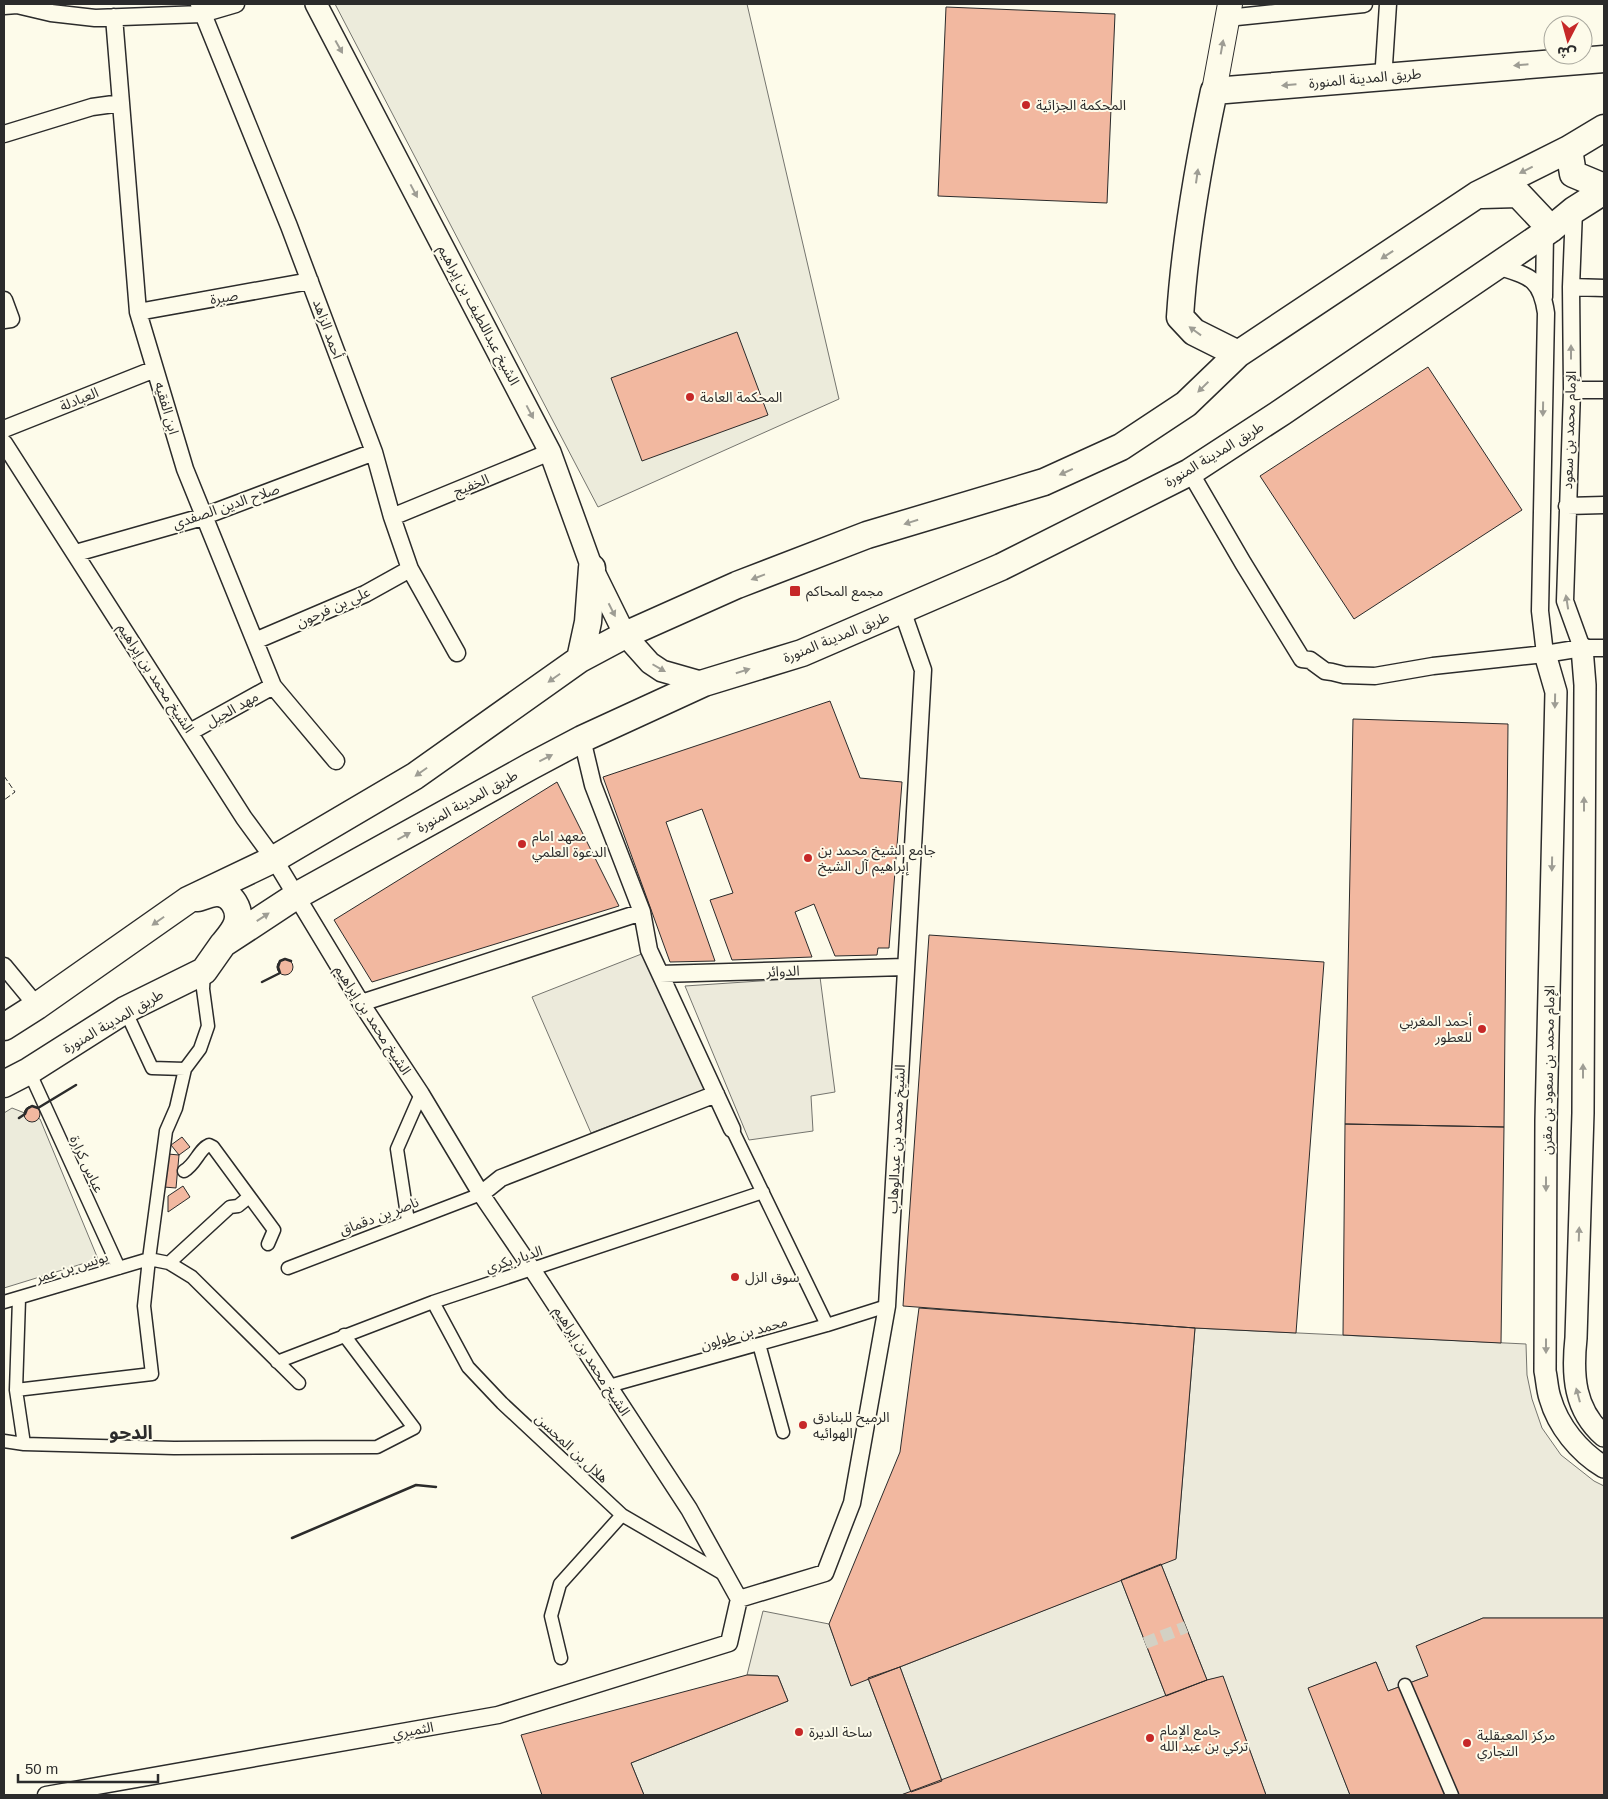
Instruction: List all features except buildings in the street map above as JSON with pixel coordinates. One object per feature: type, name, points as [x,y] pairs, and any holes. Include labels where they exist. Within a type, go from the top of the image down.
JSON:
[{"type":"main road","points":[[1228,11],[1214,91],[1198,162],[1182,282],[1180,317],[1194,332],[1238,354]]},
{"type":"main road","name":"طريق المدينة المنورة","points":[[1214,91],[1604,59]]},
{"type":"main road","points":[[4,1027],[188,900],[274,859],[415,776],[580,660],[625,634],[737,585],[867,535],[1044,482],[1121,447],[1186,404],[1238,354],[1477,194],[1569,149],[1604,128]]},
{"type":"main road","name":"طريق المدينة المنورة","points":[[4,1084],[28,1072],[125,1010],[204,971],[224,944],[296,896],[582,739],[704,683],[802,653],[1002,567],[1190,472],[1497,266],[1604,189],[1573,174],[1569,149]]},
{"type":"main road","points":[[1477,194],[1518,194],[1548,231]]},
{"type":"main road","points":[[580,660],[588,622],[592,568]]},
{"type":"main road","points":[[188,900],[218,893],[232,900],[238,913],[238,921],[224,944]]},
{"type":"street","points":[[13,5],[51,13],[95,18],[201,9],[236,4]]},
{"type":"street","name":"الشيخ عبداللطيف بن إبراهيم","points":[[316,4],[550,452],[592,568],[625,634],[650,663],[679,677],[704,683]]},
{"type":"street","points":[[1228,11],[1364,4]]},
{"type":"street","points":[[1384,64],[1388,4]]},
{"type":"street","name":"أحمد الزاهد","points":[[201,9],[289,226],[374,452],[392,517],[410,569],[457,653]]},
{"type":"street","name":"ابن الفقيه","points":[[114,17],[138,312],[155,369],[185,469],[274,686],[336,761]]},
{"type":"street","points":[[4,134],[92,107],[122,103]]},
{"type":"street","name":"الإمام محمد بن سعود","points":[[1574,210],[1571,287],[1572,390],[1565,601],[1582,648]]},
{"type":"street","name":"الإمام محمد بن سعود","points":[[1545,654],[1540,611],[1546,313],[1544,297],[1548,231]]},
{"type":"street","points":[[1497,266],[1530,278],[1544,297]]},
{"type":"street","name":"صبرة","points":[[138,312],[310,281]]},
{"type":"street","points":[[1571,287],[1604,288]]},
{"type":"street","points":[[4,300],[11,319],[4,320]]},
{"type":"street","name":"العبادلة","points":[[4,429],[155,369]]},
{"type":"street","points":[[1572,390],[1604,390]]},
{"type":"street","name":"الشيخ محمد بن إبراهيم","points":[[4,443],[244,818],[274,859],[360,1003],[421,1094],[481,1194],[689,1509],[739,1599]]},
{"type":"street","name":"صلاح الدين الصفدي","points":[[76,553],[204,516],[374,452]]},
{"type":"street","name":"الخفيج","points":[[392,517],[550,452]]},
{"type":"street","points":[[1190,472],[1302,659],[1310,660],[1325,671],[1344,675],[1375,676],[1433,666],[1545,654],[1582,648],[1604,648]]},
{"type":"street","points":[[1567,506],[1604,505]]},
{"type":"street","name":"علي بن فرحون","points":[[255,641],[365,594],[410,569]]},
{"type":"street","name":"الشيخ محمد بن عبدالوهاب","points":[[739,1599],[826,1573],[852,1503],[887,1306],[923,670],[902,610]]},
{"type":"street","points":[[1582,648],[1584,685],[1583,1113],[1574,1362],[1575,1383],[1580,1404],[1604,1436]]},
{"type":"street","name":"الإمام محمد بن سعود بن مقرن","points":[[1545,654],[1556,692],[1546,1121],[1546,1371],[1550,1398],[1562,1425],[1575,1443],[1592,1460],[1604,1467]]},
{"type":"street","name":"مهد الحيل","points":[[190,732],[274,686]]},
{"type":"street","points":[[582,739],[593,786],[642,912],[649,950],[732,1130],[827,1325]]},
{"type":"street","points":[[360,1003],[642,912]]},
{"type":"street","points":[[4,966],[37,1006]]},
{"type":"street","name":"الدوائر","points":[[660,974],[906,967]]},
{"type":"street","points":[[16,1390],[152,1374],[144,1306],[149,1259],[166,1131],[176,1108],[185,1068],[200,1049],[208,1026],[203,989],[204,971]]},
{"type":"street","points":[[125,1010],[152,1068],[185,1068]]},
{"type":"street","name":"عباس كرارة","points":[[28,1072],[119,1268]]},
{"type":"street","points":[[408,1222],[397,1149],[421,1094]]},
{"type":"street","points":[[481,1194],[501,1178],[716,1094]]},
{"type":"street","points":[[184,1171],[191,1167],[205,1147],[209,1145],[213,1147],[274,1230],[268,1244]]},
{"type":"street","name":"الديار بكري","points":[[278,1362],[433,1302],[763,1192]]},
{"type":"street","name":"ناصر بن دقماق","points":[[288,1268],[481,1194]]},
{"type":"street","points":[[169,1263],[230,1207],[238,1206],[249,1197]]},
{"type":"street","points":[[149,1259],[169,1263],[192,1277],[299,1383]]},
{"type":"street","name":"يونس بن عمر","points":[[4,1302],[20,1299],[149,1259]]},
{"type":"street","points":[[20,1299],[16,1390],[24,1444]]},
{"type":"street","name":"هلال بن المحسن","points":[[433,1302],[468,1367],[502,1403],[622,1515],[727,1576]]},
{"type":"street","name":"محمد بن طولون","points":[[609,1386],[827,1325],[887,1306]]},
{"type":"street","points":[[4,1442],[174,1448],[377,1447],[414,1428],[344,1335]]},
{"type":"street","points":[[758,1344],[783,1432]]},
{"type":"street","points":[[561,1658],[551,1616],[560,1584],[622,1515]]},
{"type":"street","name":"الثميري","points":[[46,1795],[498,1715],[729,1643],[739,1599]]},
{"type":"street","points":[[1405,1684],[1452,1795]]},
{"type":"shaded area","points":[[335,4],[747,4],[839,399],[598,507]]},
{"type":"shaded area","points":[[644,953],[707,1089],[591,1133],[532,997]]},
{"type":"shaded area","points":[[820,977],[835,1092],[811,1096],[813,1131],[749,1140],[685,986]]},
{"type":"shaded area","points":[[12,1108],[40,1119],[98,1259],[4,1288],[4,1113]]},
{"type":"shaded area","points":[[1195,1328],[1526,1344],[1527,1375],[1532,1399],[1542,1428],[1561,1455],[1594,1481],[1604,1486],[1604,1618],[1483,1618],[1417,1646],[1428,1676],[1388,1691],[1376,1662],[1309,1688],[1350,1795],[1266,1795],[1223,1677],[1207,1680],[1161,1564],[1176,1558]]},
{"type":"shaded area","points":[[1121,1580],[1166,1696],[942,1781],[900,1667]]},
{"type":"shaded area","name":"ساحة الديرة","points":[[763,1611],[829,1624],[851,1685],[868,1678],[911,1792],[901,1795],[644,1795],[631,1763],[788,1701],[778,1676],[747,1675]]},
{"type":"tunnel","points":[[1145,1643],[1186,1627]]},
{"type":"fence","points":[[4,776],[15,792],[4,800]]},
{"type":"wall","points":[[262,982],[280,973],[278,967],[280,961],[285,959],[291,961]]},
{"type":"wall","points":[[19,1118],[32,1106],[38,1108],[76,1085]]},
{"type":"wall","points":[[292,1538],[416,1485],[436,1487]]},
{"type":"place","name":"المحكمة الجزائية","points":[[1026,105]]},
{"type":"place","name":"المحكمة العامة","points":[[690,397]]},
{"type":"place","name":"مجمع المحاكم","points":[[795,591]]},
{"type":"place","name":"معهد امام الدعوة العلمي","points":[[522,844]]},
{"type":"place","name":"جامع الشيخ محمد بن إبراهيم آل الشيخ","points":[[808,858]]},
{"type":"place","name":"أحمد المغربي للعطور","points":[[1482,1029]]},
{"type":"place","name":"سوق الزل","points":[[735,1277]]},
{"type":"place","name":"الرميح للبنادق الهوائيه","points":[[803,1425]]},
{"type":"place","name":"ساحة الديرة","points":[[799,1732]]},
{"type":"place","name":"جامع الإمام تركي بن عبد الله","points":[[1150,1738]]},
{"type":"place","name":"مركز المعيقلية التجاري","points":[[1467,1743]]},
{"type":"district","name":"الدحو","points":[[131,1432]]}]
